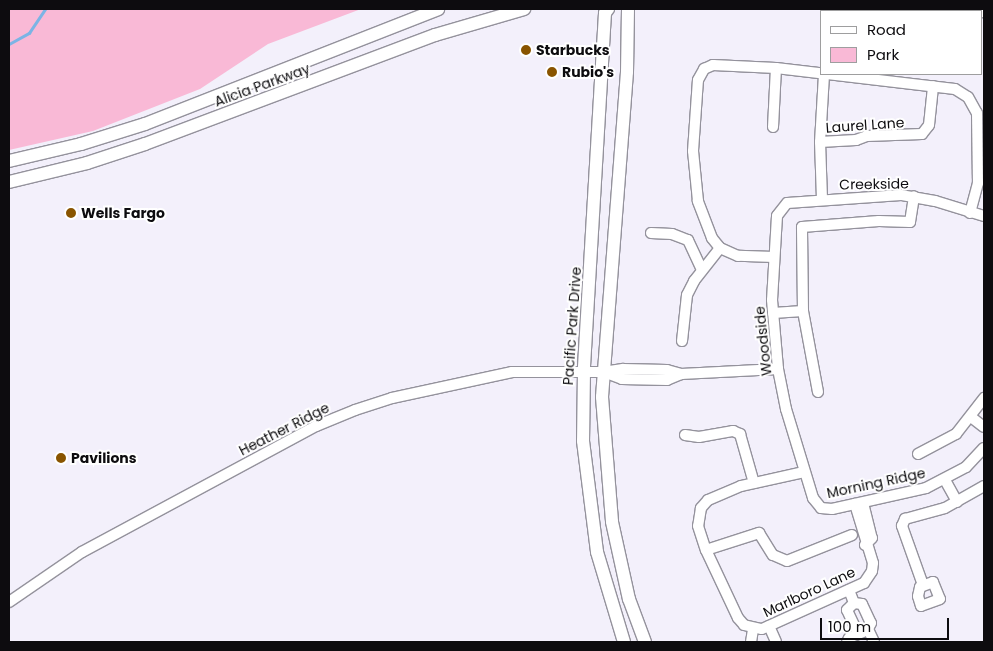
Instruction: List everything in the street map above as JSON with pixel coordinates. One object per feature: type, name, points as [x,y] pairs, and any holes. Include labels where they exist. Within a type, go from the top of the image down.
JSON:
[{"type":"main road","name":"Alicia Parkway","points":[[9,161],[81,144],[145,124],[438,9]]},
{"type":"main road","name":"Alicia Parkway","points":[[9,182],[87,163],[145,144],[435,35],[524,9]]},
{"type":"main road","name":"Pacific Park Drive","points":[[608,9],[605,13],[584,372],[585,471],[605,582],[624,642]]},
{"type":"main road","points":[[628,9],[627,72],[603,372],[604,441],[612,522],[629,599],[645,642]]},
{"type":"main road","points":[[959,9],[972,10]]},
{"type":"main road","points":[[605,582],[619,593],[637,642]]},
{"type":"street","points":[[774,258],[738,256],[720,248],[705,223],[693,177],[698,80],[704,69],[722,63],[820,74]]},
{"type":"street","points":[[773,127],[776,68]]},
{"type":"street","points":[[822,199],[820,142],[824,75]]},
{"type":"street","points":[[833,75],[954,89],[968,97],[977,113],[982,163],[970,213]]},
{"type":"street","name":"Laurel Lane","points":[[820,142],[856,140],[867,136],[922,134],[929,125],[933,86]]},
{"type":"street","points":[[818,392],[803,311],[802,231],[805,225],[910,222],[914,196]]},
{"type":"street","name":"Creekside","points":[[822,199],[914,196],[984,216]]},
{"type":"street","name":"Woodside","points":[[821,508],[812,498],[778,369],[773,313],[777,216],[781,207],[795,200],[822,199]]},
{"type":"street","points":[[651,234],[672,234],[688,240],[702,270]]},
{"type":"street","points":[[682,341],[687,295],[702,270],[720,248]]},
{"type":"street","points":[[773,313],[803,311]]},
{"type":"street","name":"Heather Ridge","points":[[9,602],[65,562],[316,426],[355,410],[392,398],[512,372],[603,372],[623,368],[667,370],[681,374],[778,369]]},
{"type":"street","points":[[918,454],[956,434],[984,398]]},
{"type":"street","points":[[971,417],[984,427]]},
{"type":"street","points":[[685,435],[699,437],[733,431],[740,434],[754,483]]},
{"type":"street","name":"Morning Ridge","points":[[821,508],[832,509],[926,488],[945,480],[966,467],[984,448]]},
{"type":"street","name":"Marlboro Lane","points":[[804,472],[754,483],[708,500],[701,508],[698,526],[706,550],[734,610],[744,625],[753,629],[769,626],[864,583],[872,571],[873,563],[866,545],[872,538],[859,503]]},
{"type":"street","points":[[945,480],[957,502]]},
{"type":"street","points":[[923,585],[902,526],[905,519],[957,502],[984,486]]},
{"type":"street","points":[[706,550],[759,534],[773,555],[787,561],[852,535]]},
{"type":"street","points":[[849,590],[854,603]]},
{"type":"street","points":[[847,642],[868,629],[871,623],[862,604],[854,603]]},
{"type":"street","points":[[854,603],[847,610],[858,634]]},
{"type":"street","points":[[769,626],[776,642]]},
{"type":"street","points":[[751,642],[753,629]]},
{"type":"street","points":[[868,629],[874,642]]},
{"type":"green space","points":[[9,9],[361,9],[268,44],[200,89],[93,131],[9,150]]},
{"type":"waterway","points":[[9,44],[29,33],[45,9]]},
{"type":"place","name":"Starbucks","points":[[526,50]]},
{"type":"place","name":"Rubio's","points":[[552,72]]},
{"type":"place","name":"Wells Fargo","points":[[71,213]]},
{"type":"place","name":"Pavilions","points":[[61,458]]}]
